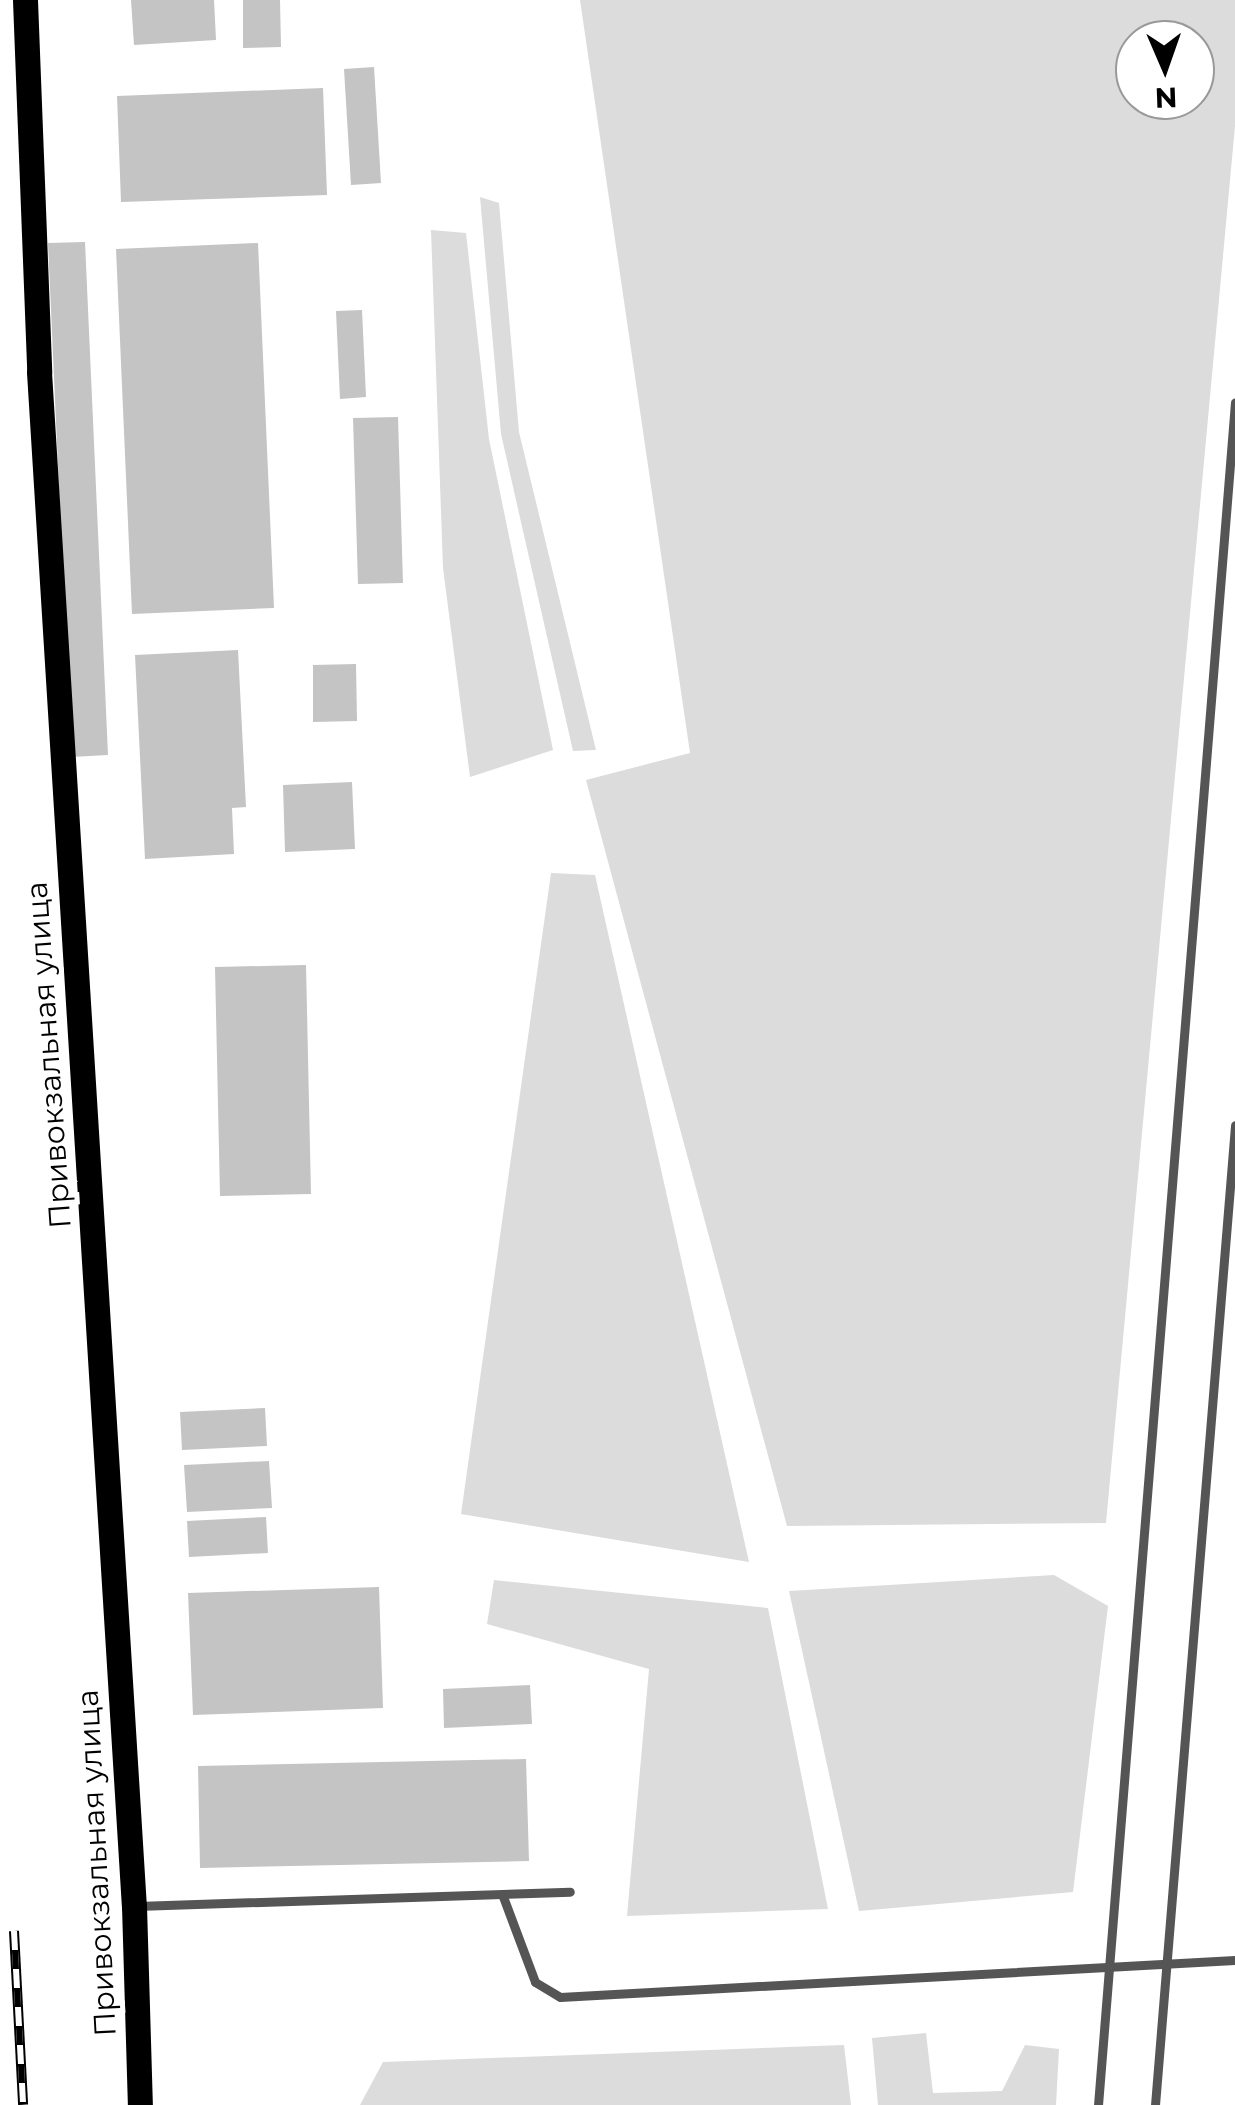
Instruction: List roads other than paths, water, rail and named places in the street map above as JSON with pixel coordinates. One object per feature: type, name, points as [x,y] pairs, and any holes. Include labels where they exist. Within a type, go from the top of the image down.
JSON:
[{"type":"main road","name":"Привокзальная улица","points":[[25,0],[39,372],[134,1906],[140,2105]]},
{"type":"lane","points":[[1098,2105],[1235,403]]},
{"type":"lane","points":[[1155,2105],[1235,1125]]},
{"type":"lane","points":[[134,1906],[570,1892]]},
{"type":"lane","points":[[502,1894],[535,1982],[560,1997],[1235,1960]]},
{"type":"railway","points":[[14,1931],[23,2105]]}]
